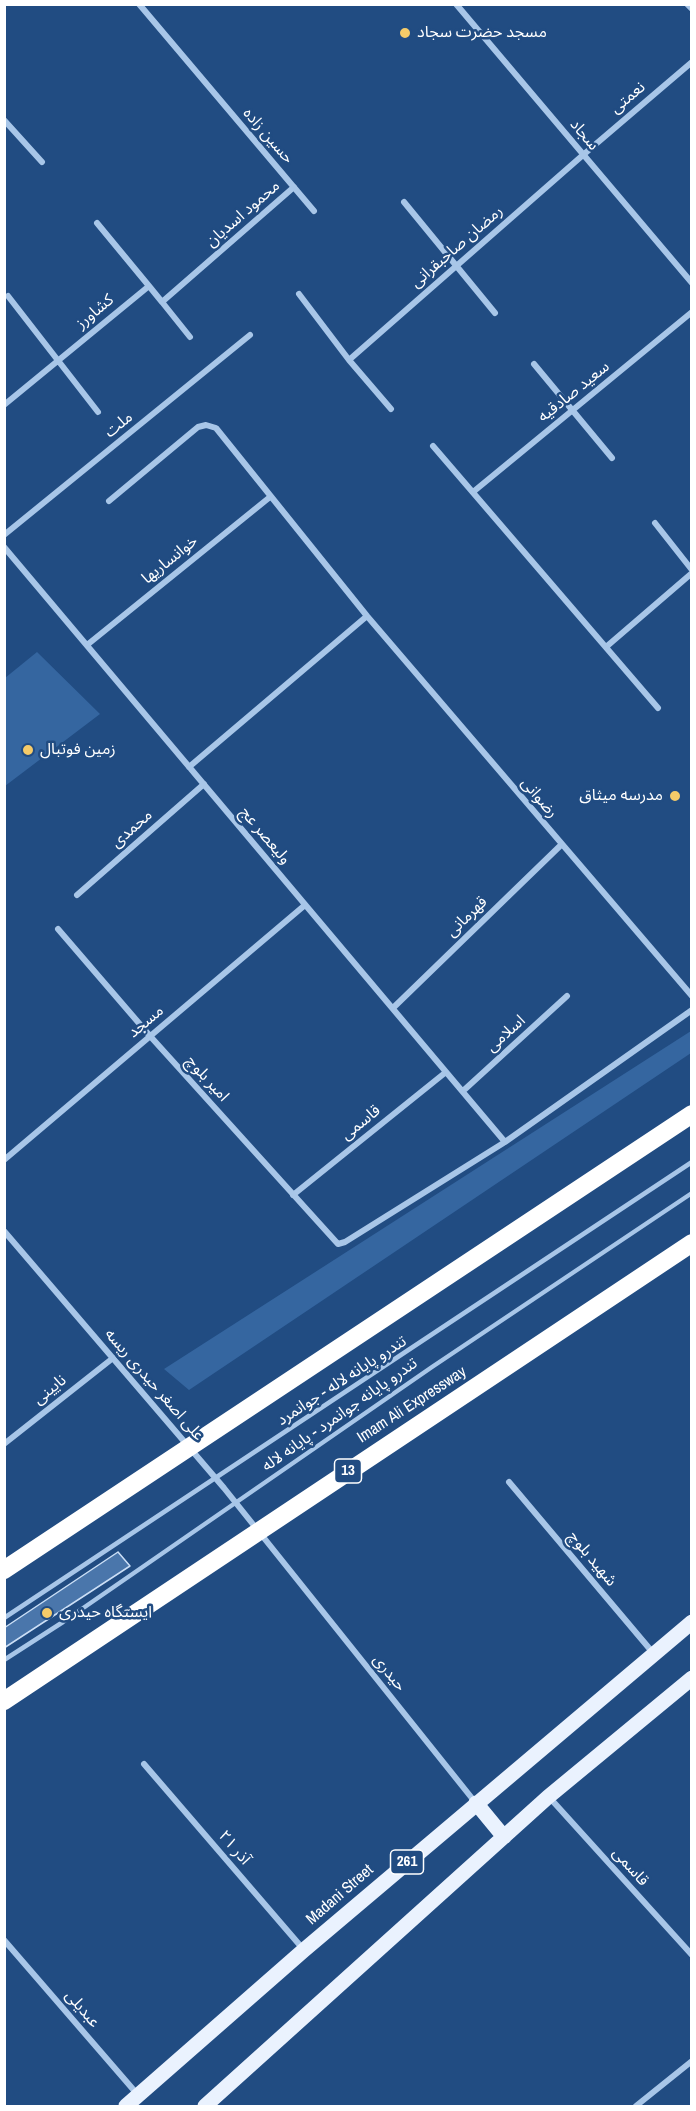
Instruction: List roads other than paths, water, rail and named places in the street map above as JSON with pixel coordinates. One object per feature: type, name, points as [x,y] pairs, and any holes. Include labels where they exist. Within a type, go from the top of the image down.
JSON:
[{"type":"highway","points":[[4,1570],[692,1114]]},
{"type":"highway","name":"Imam Ali Expressway","points":[[4,1701],[692,1243]]},
{"type":"main road","name":"Madani Street","points":[[126,2106],[304,1950],[692,1622]]},
{"type":"main road","points":[[205,2106],[548,1797],[692,1678]]},
{"type":"main road","points":[[476,1803],[504,1837]]},
{"type":"street","name":"حسین زاده","points":[[139,4],[314,211]]},
{"type":"street","points":[[687,4],[692,9]]},
{"type":"street","name":"سجاد","points":[[456,5],[692,283]]},
{"type":"street","name":"نعمتی","points":[[583,155],[692,62]]},
{"type":"street","points":[[4,120],[42,162]]},
{"type":"street","name":"رمضان صاحبقرانی","points":[[349,360],[583,155]]},
{"type":"street","name":"محمود اسدیان","points":[[162,302],[294,187]]},
{"type":"street","points":[[404,202],[495,313]]},
{"type":"street","points":[[97,223],[190,337]]},
{"type":"street","name":"کشاورز","points":[[4,405],[149,286]]},
{"type":"street","points":[[299,294],[349,360],[391,409]]},
{"type":"street","points":[[8,296],[98,412]]},
{"type":"street","name":"سعید صادقیه","points":[[473,492],[692,312]]},
{"type":"street","name":"ملت","points":[[4,535],[250,335]]},
{"type":"street","points":[[534,363],[612,458]]},
{"type":"street","name":"رضوانی","points":[[109,501],[198,427],[206,424],[216,428],[367,616],[692,996]]},
{"type":"street","points":[[433,446],[658,708]]},
{"type":"street","name":"خوانساریها","points":[[87,645],[270,496]]},
{"type":"street","points":[[606,647],[692,572],[655,523]]},
{"type":"street","name":"ولیعصر عج","points":[[4,547],[506,1142]]},
{"type":"street","points":[[189,767],[367,616]]},
{"type":"street","name":"محمدی","points":[[77,894],[204,784]]},
{"type":"street","name":"قهرمانی","points":[[393,1008],[561,845]]},
{"type":"street","name":"مسجد","points":[[4,1160],[305,905]]},
{"type":"street","name":"امیر بلوچ","points":[[58,929],[150,1036],[338,1244],[345,1242],[506,1142]]},
{"type":"street","name":"اسلامی","points":[[463,1091],[567,996]]},
{"type":"street","points":[[506,1142],[692,1010]]},
{"type":"street","name":"قاسمی","points":[[293,1195],[446,1072]]},
{"type":"street","name":"علی اصغر حیدری ریسه","points":[[4,1231],[155,1406],[281,1560]]},
{"type":"street","name":"نایینی","points":[[4,1444],[113,1358]]},
{"type":"street","name":"شهید بلوچ","points":[[509,1482],[655,1654]]},
{"type":"street","name":"حیدری","points":[[281,1560],[476,1803]]},
{"type":"street","name":"آذر ۲۱","points":[[144,1764],[304,1950]]},
{"type":"street","name":"قاسمی","points":[[548,1797],[692,1955]]},
{"type":"street","name":"عبدیلی","points":[[4,1941],[138,2096]]},
{"type":"street","points":[[636,2106],[692,2061]]},
{"type":"lane","name":"تندرو پایانه لاله - جوانمرد","points":[[4,1618],[692,1162]]},
{"type":"lane","name":"تندرو پایانه جوانمرد - پایانه لاله","points":[[4,1660],[63,1622],[432,1367],[692,1193]]},
{"type":"place","name":"مسجد حضرت سجاد","points":[[405,33]]},
{"type":"place","name":"زمین فوتبال","points":[[28,750]]},
{"type":"place","name":"مدرسه میثاق","points":[[675,796]]},
{"type":"place","name":"ایستگاه حیدری","points":[[47,1613]]}]
